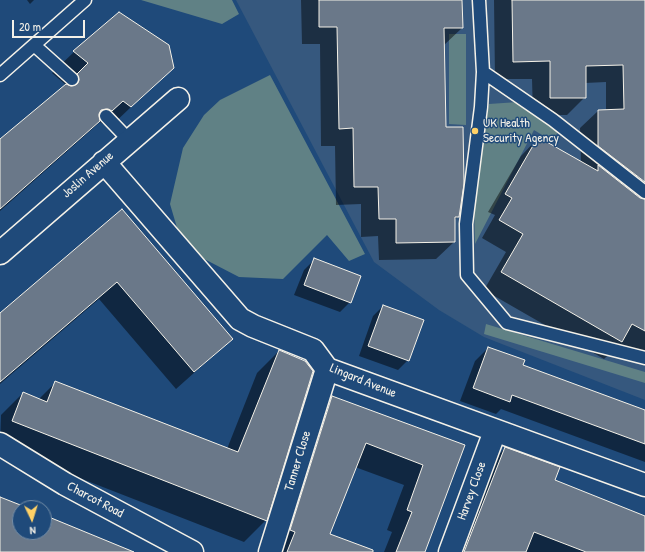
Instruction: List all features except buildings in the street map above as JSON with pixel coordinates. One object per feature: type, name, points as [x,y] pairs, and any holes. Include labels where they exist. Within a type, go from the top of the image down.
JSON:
[{"type":"street","name":"Joslin Avenue","points":[[0,253],[178,99]]},
{"type":"street","name":"Lingard Avenue","points":[[104,162],[240,319],[253,326],[313,350],[327,369],[645,485]]},
{"type":"street","name":"Tanner Close","points":[[270,552],[327,369]]},
{"type":"street","name":"Harvey Close","points":[[450,552],[495,431]]},
{"type":"street","name":"Charcot Road","points":[[0,444],[66,484],[191,552]]},
{"type":"lane","points":[[0,75],[85,0]]},
{"type":"lane","points":[[479,0],[483,72],[481,107],[466,224],[467,275],[507,323],[645,358]]},
{"type":"lane","points":[[34,45],[72,79]]},
{"type":"lane","points":[[483,72],[553,120],[645,192]]},
{"type":"lane","points":[[106,116],[129,140]]},
{"type":"shaded area","name":"UK Health Security Agency","points":[[236,0],[645,0],[645,400],[484,337],[439,310],[374,262]]},
{"type":"green space","points":[[141,0],[232,0],[239,14],[222,24]]},
{"type":"green space","points":[[449,34],[466,34],[466,125],[449,124]]},
{"type":"green space","points":[[270,75],[365,254],[349,261],[327,235],[283,279],[239,277],[183,248],[170,204],[183,148],[204,115],[220,100]]},
{"type":"green space","points":[[518,102],[558,132],[552,141],[534,130],[475,244],[474,205],[489,104]]},
{"type":"green space","points":[[486,324],[645,372],[645,383],[484,334]]},
{"type":"place","name":"UK Health Security Agency","points":[[475,131]]}]
